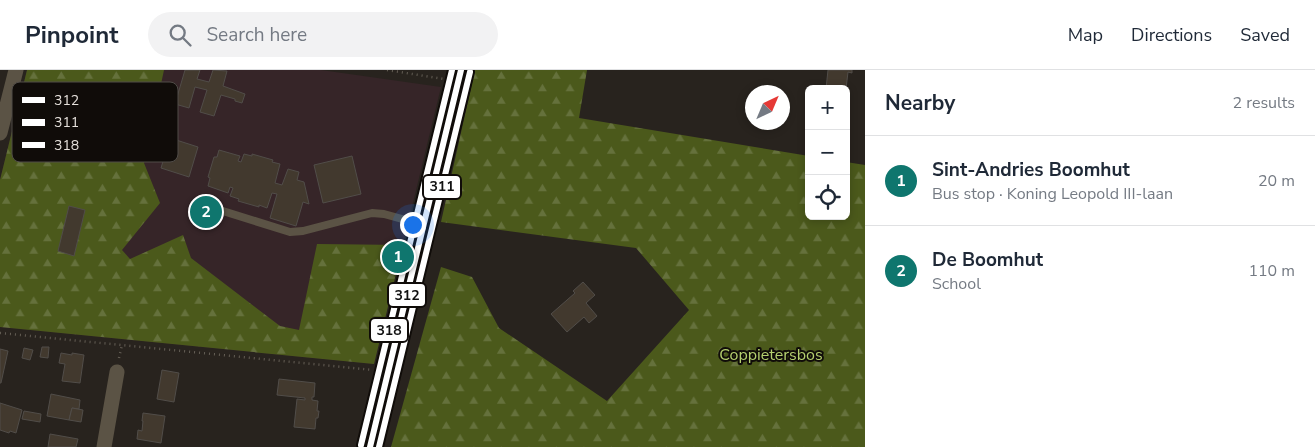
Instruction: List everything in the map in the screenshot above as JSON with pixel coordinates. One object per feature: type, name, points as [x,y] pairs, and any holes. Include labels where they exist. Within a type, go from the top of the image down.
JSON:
[{"type":"street","points":[[370,447],[460,76]]},
{"type":"street","points":[[0,132],[12,86]]},
{"type":"street","points":[[104,447],[117,372]]},
{"type":"lane","points":[[210,207],[290,232],[372,213],[384,214],[424,225]]},
{"type":"path","points":[[387,70],[460,76]]},
{"type":"path","points":[[0,333],[389,371]]},
{"type":"shaded area","points":[[27,70],[321,70],[441,87],[374,364],[0,327],[0,180],[12,131],[12,162],[178,162],[178,82],[24,82]]},
{"type":"green space","points":[[27,70],[164,70],[161,82],[24,82]]},
{"type":"green space","name":"Coppietersbos","points":[[475,70],[587,70],[579,118],[805,155],[805,220],[850,220],[850,163],[865,165],[865,447],[391,447],[441,267],[472,277],[499,328],[607,401],[689,310],[636,248],[441,222]]},
{"type":"green space","points":[[12,131],[12,162],[144,162],[160,203],[122,250],[130,259],[183,235],[191,258],[280,326],[299,330],[317,244],[403,245],[374,364],[0,327],[0,180]]},
{"type":"building","points":[[185,70],[200,70],[197,79],[209,82],[213,70],[227,71],[223,86],[245,94],[242,103],[221,95],[214,116],[200,112],[207,90],[195,87],[189,108],[178,105],[178,94]]},
{"type":"building","points":[[828,70],[852,70],[852,73],[848,72],[846,85],[826,85]]},
{"type":"building","points":[[178,141],[198,147],[189,177],[161,168],[163,162],[178,162]]},
{"type":"building","points":[[219,150],[240,156],[238,161],[241,162],[244,154],[252,156],[252,154],[273,160],[272,162],[280,164],[275,183],[282,185],[288,169],[299,172],[297,180],[304,182],[309,204],[303,202],[296,226],[270,218],[277,194],[272,193],[267,208],[238,201],[239,199],[230,196],[233,188],[230,187],[228,193],[208,186],[210,178],[208,177],[214,157],[217,157]]},
{"type":"building","points":[[352,156],[361,194],[323,203],[314,165]]},
{"type":"building","points":[[69,206],[85,210],[74,256],[58,251]]},
{"type":"building","points":[[583,282],[595,295],[586,303],[597,316],[589,323],[584,317],[567,332],[551,314],[575,293],[573,291]]},
{"type":"building","points":[[42,347],[49,347],[48,358],[40,357]]},
{"type":"building","points":[[24,348],[33,350],[30,360],[22,358]]},
{"type":"building","points":[[0,349],[8,351],[1,383],[0,383]]},
{"type":"building","points":[[61,353],[84,355],[80,383],[62,381],[65,364],[59,363]]},
{"type":"building","points":[[162,370],[179,373],[174,402],[157,399]]},
{"type":"building","points":[[279,379],[315,383],[312,400],[318,401],[317,411],[319,411],[315,429],[294,427],[297,399],[305,400],[305,398],[277,395]]},
{"type":"building","points":[[51,394],[80,400],[79,409],[72,408],[69,420],[47,416]]},
{"type":"building","points":[[0,403],[22,410],[16,433],[0,430]]},
{"type":"building","points":[[72,408],[83,410],[81,422],[69,420]]},
{"type":"building","points":[[24,411],[41,414],[40,422],[22,419]]},
{"type":"building","points":[[143,413],[165,416],[161,443],[137,439],[138,430],[142,431]]},
{"type":"building","points":[[50,434],[78,439],[76,447],[48,447]]},
{"type":"transit line","name":"318","points":[[361,445],[452,70]]},
{"type":"transit line","name":"312","points":[[370,447],[461,70]]},
{"type":"transit line","name":"311","points":[[379,447],[470,72]]},
{"type":"place","name":"De Boomhut","points":[[206,212]]},
{"type":"place","name":"Sint-Andries Boomhut","points":[[398,257]]}]
